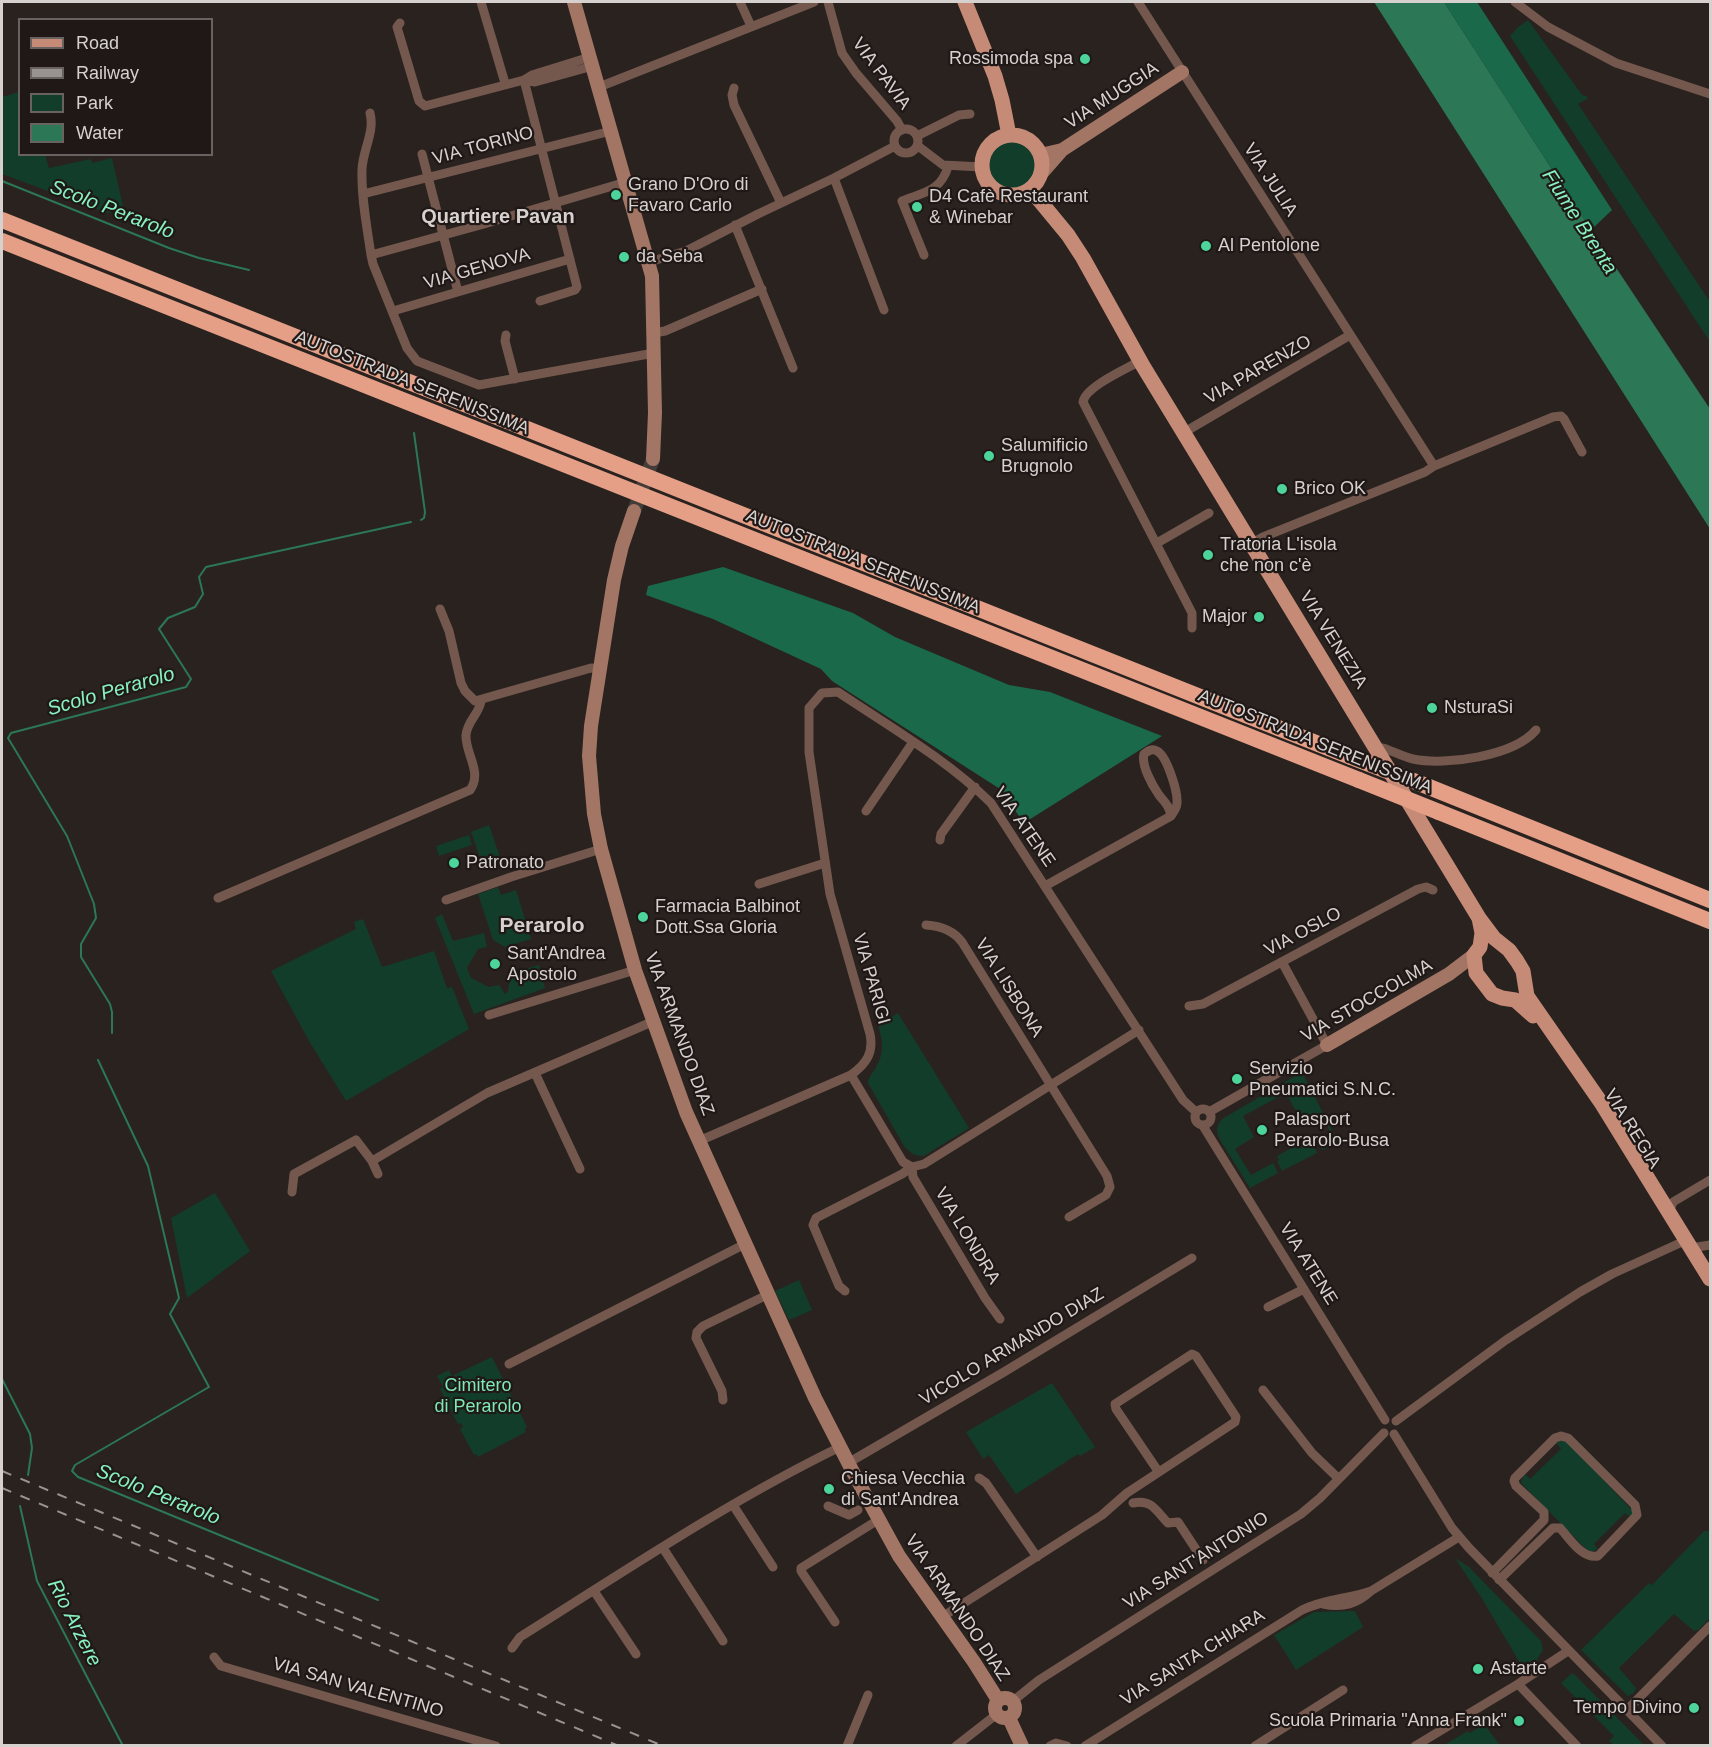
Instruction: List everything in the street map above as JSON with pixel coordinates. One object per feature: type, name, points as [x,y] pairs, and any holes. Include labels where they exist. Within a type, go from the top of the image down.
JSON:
[{"type":"highway","name":"AUTOSTRADA SERENISSIMA","points":[[2,220],[1710,900]]},
{"type":"highway","name":"AUTOSTRADA SERENISSIMA","points":[[2,241],[1710,921]]},
{"type":"main road","points":[[968,2],[995,76],[1009,135]]},
{"type":"main road","points":[[1009,135],[1023,137],[1030,141],[1039,152],[1042,163],[1041,174],[1030,189],[1013,195],[995,190],[984,176],[982,167],[986,149],[992,142],[1009,135]]},
{"type":"main road","name":"VIA VENEZIA","points":[[1030,189],[1068,235],[1083,258],[1183,433],[1437,845]]},
{"type":"main road","name":"VIA REGIA","points":[[1437,845],[1479,918],[1494,938],[1509,950],[1516,961],[1522,971],[1527,996],[1602,1104],[1669,1212],[1710,1292]]},
{"type":"main road","name":"VIA REGIA","points":[[1479,918],[1482,933],[1474,966],[1480,980],[1492,994],[1522,1005],[1533,1016],[1710,1279]]},
{"type":"main road","points":[[1477,951],[1491,942],[1503,945]]},
{"type":"main road","points":[[1508,998],[1521,989],[1524,982]]},
{"type":"street","points":[[481,2],[505,83]]},
{"type":"street","points":[[574,2],[649,262],[654,291],[653,459]]},
{"type":"street","points":[[740,2],[751,26]]},
{"type":"street","points":[[599,87],[814,2]]},
{"type":"street","name":"VIA PAVIA","points":[[828,2],[842,53],[902,130]]},
{"type":"street","name":"VIA JULIA","points":[[1138,2],[1434,466]]},
{"type":"street","points":[[1515,2],[1548,27],[1616,63],[1710,94]]},
{"type":"street","points":[[400,23],[398,27],[422,105],[505,83],[524,80],[535,82],[592,62]]},
{"type":"street","name":"VIA MUGGIA","points":[[1041,174],[1062,150],[1182,72]]},
{"type":"street","points":[[524,80],[577,287],[573,291],[540,301]]},
{"type":"street","points":[[734,88],[734,105],[782,203]]},
{"type":"street","points":[[370,113],[371,131],[362,162],[363,194],[371,255],[407,348],[417,361],[479,385],[654,353]]},
{"type":"street","points":[[917,136],[959,115],[970,114]]},
{"type":"street","points":[[895,146],[896,135],[902,130],[909,129],[917,136],[918,146],[948,167],[982,167]]},
{"type":"street","name":"VIA TORINO","points":[[363,194],[611,131]]},
{"type":"street","points":[[895,146],[904,153],[912,152],[918,146]]},
{"type":"street","points":[[649,262],[674,256],[895,146]]},
{"type":"street","name":"VIA MUGGIA","points":[[1039,152],[1045,154],[1062,150]]},
{"type":"street","points":[[422,154],[458,292]]},
{"type":"street","points":[[924,255],[902,201],[938,186],[943,181],[948,167]]},
{"type":"street","points":[[834,178],[884,310]]},
{"type":"street","points":[[371,255],[626,182]]},
{"type":"street","points":[[735,225],[793,368]]},
{"type":"street","name":"VIA GENOVA","points":[[393,311],[570,259]]},
{"type":"street","points":[[654,333],[665,331],[762,289]]},
{"type":"street","points":[[506,335],[505,341],[515,379]]},
{"type":"street","name":"VIA PARENZO","points":[[1183,433],[1350,335]]},
{"type":"street","points":[[1140,361],[1092,389],[1085,395],[1083,402],[1192,613],[1192,627]]},
{"type":"street","points":[[1251,544],[1263,537],[1557,416],[1561,416],[1567,423],[1582,452]]},
{"type":"street","name":"VIA ARMANDO DIAZ","points":[[634,511],[614,580],[591,726],[589,756],[594,814],[601,849],[635,970],[699,1141],[815,1398],[878,1520],[906,1567],[942,1617],[1022,1746]]},
{"type":"street","points":[[1157,543],[1209,513]]},
{"type":"street","points":[[440,609],[449,632],[465,691],[475,700],[591,668],[600,669]]},
{"type":"street","name":"VIA ATENE","points":[[819,695],[826,692],[838,692],[975,787],[998,812],[1184,1100],[1196,1112],[1194,1116],[1196,1122],[1203,1126],[1385,1420]]},
{"type":"street","name":"VIA PARIGI","points":[[699,1141],[851,1075],[868,1059],[871,1051],[871,1040],[835,916],[825,864],[809,752],[809,708],[819,695]]},
{"type":"street","points":[[218,898],[470,790],[476,779],[466,737],[470,721],[480,706],[481,700]]},
{"type":"street","points":[[1379,751],[1383,748],[1413,759],[1439,762],[1457,761],[1479,757],[1511,746],[1528,738],[1536,730]]},
{"type":"street","points":[[866,811],[913,742]]},
{"type":"street","points":[[1156,750],[1163,755],[1175,786],[1177,807],[1171,816],[1168,804],[1159,795],[1145,767],[1144,754],[1149,751],[1156,750]]},
{"type":"street","name":"VIA ATENE","points":[[940,840],[941,834],[975,787]]},
{"type":"street","name":"VIA ATENE","points":[[1045,886],[1171,816]]},
{"type":"street","points":[[446,900],[601,849]]},
{"type":"street","points":[[759,884],[825,864]]},
{"type":"street","name":"VIA OSLO","points":[[1189,1006],[1203,1004],[1418,889],[1425,887],[1433,890]]},
{"type":"street","name":"VIA LISBONA","points":[[926,926],[938,926],[958,936],[1110,1183],[1106,1195],[1069,1217]]},
{"type":"street","name":"VIA STOCCOLMA","points":[[1209,1112],[1449,974],[1477,951]]},
{"type":"street","points":[[1282,962],[1327,1045]]},
{"type":"street","points":[[489,1015],[635,970]]},
{"type":"street","name":"VIA STOCCOLMA","points":[[1449,974],[1465,973],[1480,980]]},
{"type":"street","points":[[372,1161],[487,1093],[654,1021]]},
{"type":"street","points":[[845,1291],[839,1286],[817,1236],[814,1221],[820,1215],[894,1179],[912,1167],[924,1164],[1139,1030]]},
{"type":"street","points":[[535,1073],[580,1169]]},
{"type":"street","name":"VIA LONDRA","points":[[851,1075],[903,1162],[912,1167],[913,1177],[918,1187],[985,1298],[1000,1318]]},
{"type":"street","points":[[1196,1112],[1202,1109],[1209,1112],[1210,1121],[1203,1126]]},
{"type":"street","points":[[292,1192],[294,1174],[356,1140],[372,1161],[378,1174]]},
{"type":"street","points":[[1669,1212],[1673,1202],[1710,1180]]},
{"type":"street","points":[[509,1364],[745,1244]]},
{"type":"street","points":[[1396,1421],[1506,1340],[1612,1274],[1686,1245],[1710,1245]]},
{"type":"street","name":"VICOLO ARMANDO DIAZ","points":[[848,1463],[1192,1258]]},
{"type":"street","points":[[1268,1307],[1304,1289]]},
{"type":"street","points":[[723,1400],[722,1391],[696,1338],[697,1332],[703,1326],[769,1294]]},
{"type":"street","points":[[942,1617],[1102,1515],[1158,1471],[1236,1420],[1196,1356],[1192,1354],[1115,1404],[1116,1409],[1158,1471]]},
{"type":"street","points":[[1263,1390],[1312,1453],[1339,1479]]},
{"type":"street","points":[[1385,1420],[1396,1421],[1398,1429],[1394,1434],[1390,1436],[1383,1433],[1385,1420]]},
{"type":"street","name":"VIA SANT'ANTONIO","points":[[1013,1701],[1039,1680],[1301,1514],[1339,1479],[1383,1433]]},
{"type":"street","points":[[1394,1434],[1459,1537],[1662,1746]]},
{"type":"street","points":[[1492,1573],[1544,1520],[1544,1512],[1516,1486],[1515,1478],[1556,1438],[1561,1436],[1568,1438],[1635,1505],[1637,1515],[1598,1556],[1593,1557],[1583,1553],[1560,1528],[1553,1528],[1499,1580]]},
{"type":"street","points":[[512,1648],[520,1637],[733,1505],[785,1474],[840,1447]]},
{"type":"street","points":[[979,1478],[986,1483],[1037,1557]]},
{"type":"street","points":[[1133,1503],[1147,1502],[1156,1507],[1168,1523],[1178,1522],[1203,1560]]},
{"type":"street","points":[[733,1505],[773,1567]]},
{"type":"street","points":[[828,1506],[854,1512],[857,1528]]},
{"type":"street","points":[[835,1622],[801,1568],[878,1520]]},
{"type":"street","name":"VIA SANTA CHIARA","points":[[1085,1746],[1302,1610],[1321,1603],[1332,1606],[1353,1604],[1459,1537]]},
{"type":"street","points":[[663,1548],[723,1641]]},
{"type":"street","points":[[594,1591],[636,1654]]},
{"type":"street","points":[[1627,1710],[1710,1626]]},
{"type":"street","points":[[1415,1746],[1568,1651]]},
{"type":"street","name":"VIA SAN VALENTINO","points":[[214,1657],[221,1666],[496,1746]]},
{"type":"street","points":[[1518,1684],[1577,1746]]},
{"type":"street","points":[[1255,1746],[1343,1690]]},
{"type":"street","points":[[847,1746],[868,1695]]},
{"type":"street","name":"VIA ARMANDO DIAZ","points":[[1001,1711],[1004,1698],[1013,1701]]},
{"type":"street","points":[[956,1746],[1001,1711]]},
{"type":"street","points":[[1050,1746],[1056,1743],[1067,1746]]},
{"type":"green space","points":[[1528,20],[1582,95],[1587,96],[1587,99],[1578,104],[1710,302],[1710,342],[1510,36]]},
{"type":"green space","points":[[18,92],[18,156],[45,156],[49,168],[91,159],[92,163],[112,158],[124,210],[107,213],[2,174],[2,97]]},
{"type":"green space","points":[[1012,141],[1029,148],[1036,165],[1029,182],[1012,189],[995,182],[988,165],[995,148]]},
{"type":"green space","points":[[489,825],[500,857],[482,863],[471,832]]},
{"type":"green space","points":[[469,835],[472,845],[439,856],[436,846]]},
{"type":"green space","points":[[498,887],[501,895],[516,890],[531,939],[505,947],[493,940],[478,894]]},
{"type":"green space","points":[[442,914],[453,941],[484,933],[487,947],[478,949],[467,968],[471,978],[489,987],[499,985],[505,994],[508,992],[511,979],[517,972],[539,965],[545,988],[474,1014],[435,918]]},
{"type":"green space","points":[[363,919],[382,967],[434,951],[447,988],[452,987],[469,1029],[346,1101],[309,1041],[271,971],[356,929],[354,922]]},
{"type":"green space","points":[[898,1013],[969,1128],[924,1156],[913,1154],[904,1146],[868,1083],[880,1060],[882,1050],[878,1025]]},
{"type":"green space","points":[[1302,1072],[1338,1142],[1322,1150],[1319,1145],[1333,1137],[1322,1117],[1304,1126],[1286,1093],[1243,1116],[1254,1137],[1235,1149],[1251,1175],[1273,1163],[1278,1173],[1250,1188],[1220,1140],[1217,1132],[1219,1124],[1222,1119]]},
{"type":"green space","points":[[1310,1138],[1317,1153],[1282,1171],[1277,1156]]},
{"type":"green space","points":[[215,1193],[250,1251],[187,1298],[171,1218]]},
{"type":"green space","points":[[799,1280],[812,1310],[789,1320],[775,1291]]},
{"type":"green space","name":"Cimitero di Perarolo","points":[[492,1357],[527,1427],[526,1432],[478,1457],[474,1455],[460,1429],[463,1427],[461,1423],[458,1424],[450,1409],[447,1410],[445,1405],[447,1403],[440,1389],[443,1387],[437,1376],[449,1370],[452,1376]]},
{"type":"green space","points":[[1052,1383],[1095,1447],[1080,1456],[1078,1454],[1016,1494],[989,1455],[983,1459],[966,1432]]},
{"type":"green space","points":[[1562,1440],[1567,1442],[1633,1511],[1631,1518],[1625,1513],[1594,1544],[1598,1549],[1591,1552],[1521,1483],[1524,1473],[1530,1479],[1561,1449],[1556,1443]]},
{"type":"green space","points":[[1704,1531],[1710,1531],[1710,1618],[1694,1631],[1674,1614],[1619,1668],[1636,1688],[1634,1693],[1628,1696],[1581,1650],[1649,1583],[1652,1585]]},
{"type":"green space","points":[[1455,1558],[1469,1567],[1541,1641],[1543,1650],[1538,1661],[1518,1673],[1516,1668],[1520,1663]]},
{"type":"green space","points":[[1355,1611],[1363,1627],[1296,1670],[1274,1635],[1314,1612]]},
{"type":"green space","points":[[1572,1673],[1644,1745],[1614,1745],[1609,1741],[1614,1736],[1561,1683]]},
{"type":"green space","points":[[1484,1724],[1500,1745],[1444,1745],[1468,1731],[1470,1733]]},
{"type":"shaded area","points":[[1444,2],[1477,2],[1612,210],[1591,230]]},
{"type":"shaded area","points":[[723,567],[853,613],[895,637],[1009,685],[1050,692],[1162,736],[1024,823],[1000,789],[832,681],[821,669],[713,619],[646,595],[648,586]]},
{"type":"water","name":"Fiume Brenta","points":[[1374,2],[1444,2],[1710,409],[1710,529]]},
{"type":"waterway","name":"Scolo Perarolo","points":[[2,181],[169,248],[249,270]]},
{"type":"waterway","name":"Scolo Perarolo","points":[[414,433],[425,512],[421,520]]},
{"type":"waterway","name":"Scolo Perarolo","points":[[112,1033],[110,1004],[81,957],[81,944],[96,918],[94,904],[67,836],[8,738],[11,733],[186,687],[191,679],[159,629],[168,618],[195,607],[203,594],[199,577],[206,567],[411,522]]},
{"type":"waterway","name":"Scolo Perarolo","points":[[98,1060],[148,1166],[179,1298],[170,1314],[209,1387],[75,1465],[72,1471],[78,1477],[378,1600]]},
{"type":"waterway","name":"Rio Arzere","points":[[2,1379],[30,1434],[32,1448],[28,1475]]},
{"type":"waterway","name":"Rio Arzere","points":[[20,1506],[37,1581],[123,1746]]},
{"type":"tunnel","points":[[634,511],[653,459]]},
{"type":"railway","points":[[2,1471],[663,1746]]},
{"type":"railway","points":[[2,1488],[619,1746]]},
{"type":"place","name":"Rossimoda spa","points":[[1085,59]]},
{"type":"place","name":"Grano D'Oro di Favaro Carlo","points":[[616,195]]},
{"type":"place","name":"D4 Cafè Restaurant & Winebar","points":[[917,207]]},
{"type":"place","name":"Al Pentolone","points":[[1206,246]]},
{"type":"place","name":"da Seba","points":[[624,257]]},
{"type":"place","name":"Salumificio Brugnolo","points":[[989,456]]},
{"type":"place","name":"Brico OK","points":[[1282,489]]},
{"type":"place","name":"Tratoria L'isola che non c'è","points":[[1208,555]]},
{"type":"place","name":"Major","points":[[1259,617]]},
{"type":"place","name":"NsturaSi","points":[[1432,708]]},
{"type":"place","name":"Patronato","points":[[454,863]]},
{"type":"place","name":"Farmacia Balbinot Dott.Ssa Gloria","points":[[643,917]]},
{"type":"place","name":"Sant'Andrea Apostolo","points":[[495,964]]},
{"type":"place","name":"Servizio Pneumatici S.N.C.","points":[[1237,1079]]},
{"type":"place","name":"Palasport Perarolo-Busa","points":[[1262,1130]]},
{"type":"place","name":"Chiesa Vecchia di Sant'Andrea","points":[[829,1489]]},
{"type":"place","name":"Astarte","points":[[1478,1669]]},
{"type":"place","name":"Tempo Divino","points":[[1694,1708]]},
{"type":"place","name":"Scuola Primaria \"Anna Frank\"","points":[[1519,1721]]},
{"type":"district","name":"Quartiere Pavan","points":[[498,217]]},
{"type":"district","name":"Perarolo","points":[[542,926]]}]
